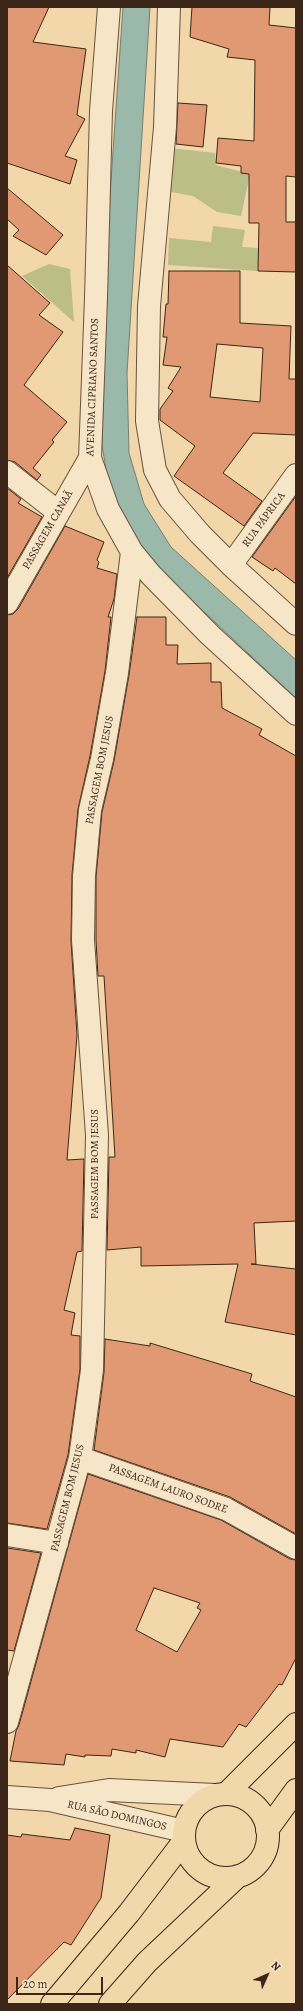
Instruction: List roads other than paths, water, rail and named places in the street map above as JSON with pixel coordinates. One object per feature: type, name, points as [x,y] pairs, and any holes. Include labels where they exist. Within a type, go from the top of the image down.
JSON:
[{"type":"main road","points":[[50,2003],[129,1912],[184,1836],[192,1811],[198,1804],[220,1794],[296,1724]]},
{"type":"main road","points":[[267,1830],[296,1790]]},
{"type":"main road","points":[[184,1836],[188,1852],[194,1863],[203,1871],[214,1876],[226,1878],[238,1876],[247,1872],[261,1859],[266,1850],[267,1830],[260,1812],[245,1798],[220,1794]]},
{"type":"main road","points":[[110,2004],[147,1962],[238,1876]]},
{"type":"street","name":"AVENIDA CIPRIANO SANTOS","points":[[108,7],[101,111],[90,458],[108,509],[132,552],[151,575],[210,635],[296,714]]},
{"type":"street","points":[[169,7],[165,127],[149,306],[147,420],[155,470],[170,499],[200,534],[231,565],[296,624]]},
{"type":"street","name":"PASSAGEM CANAÃ","points":[[7,603],[90,458]]},
{"type":"street","points":[[7,472],[58,512]]},
{"type":"street","name":"RUA PÁPRICA","points":[[231,565],[296,475]]},
{"type":"street","name":"PASSAGEM BOM JESUS","points":[[7,1722],[80,1458],[92,1370],[97,1135],[83,940],[84,876],[90,810],[102,759],[117,673],[132,552]]},
{"type":"street","name":"PASSAGEM LAURO SODRE","points":[[80,1458],[226,1509],[296,1548]]},
{"type":"street","points":[[7,1535],[57,1543]]},
{"type":"street","name":"RUA SÃO DOMINGOS","points":[[50,1800],[109,1790],[220,1794]]},
{"type":"street","name":"RUA SÃO DOMINGOS","points":[[7,1797],[50,1800],[184,1836]]}]
